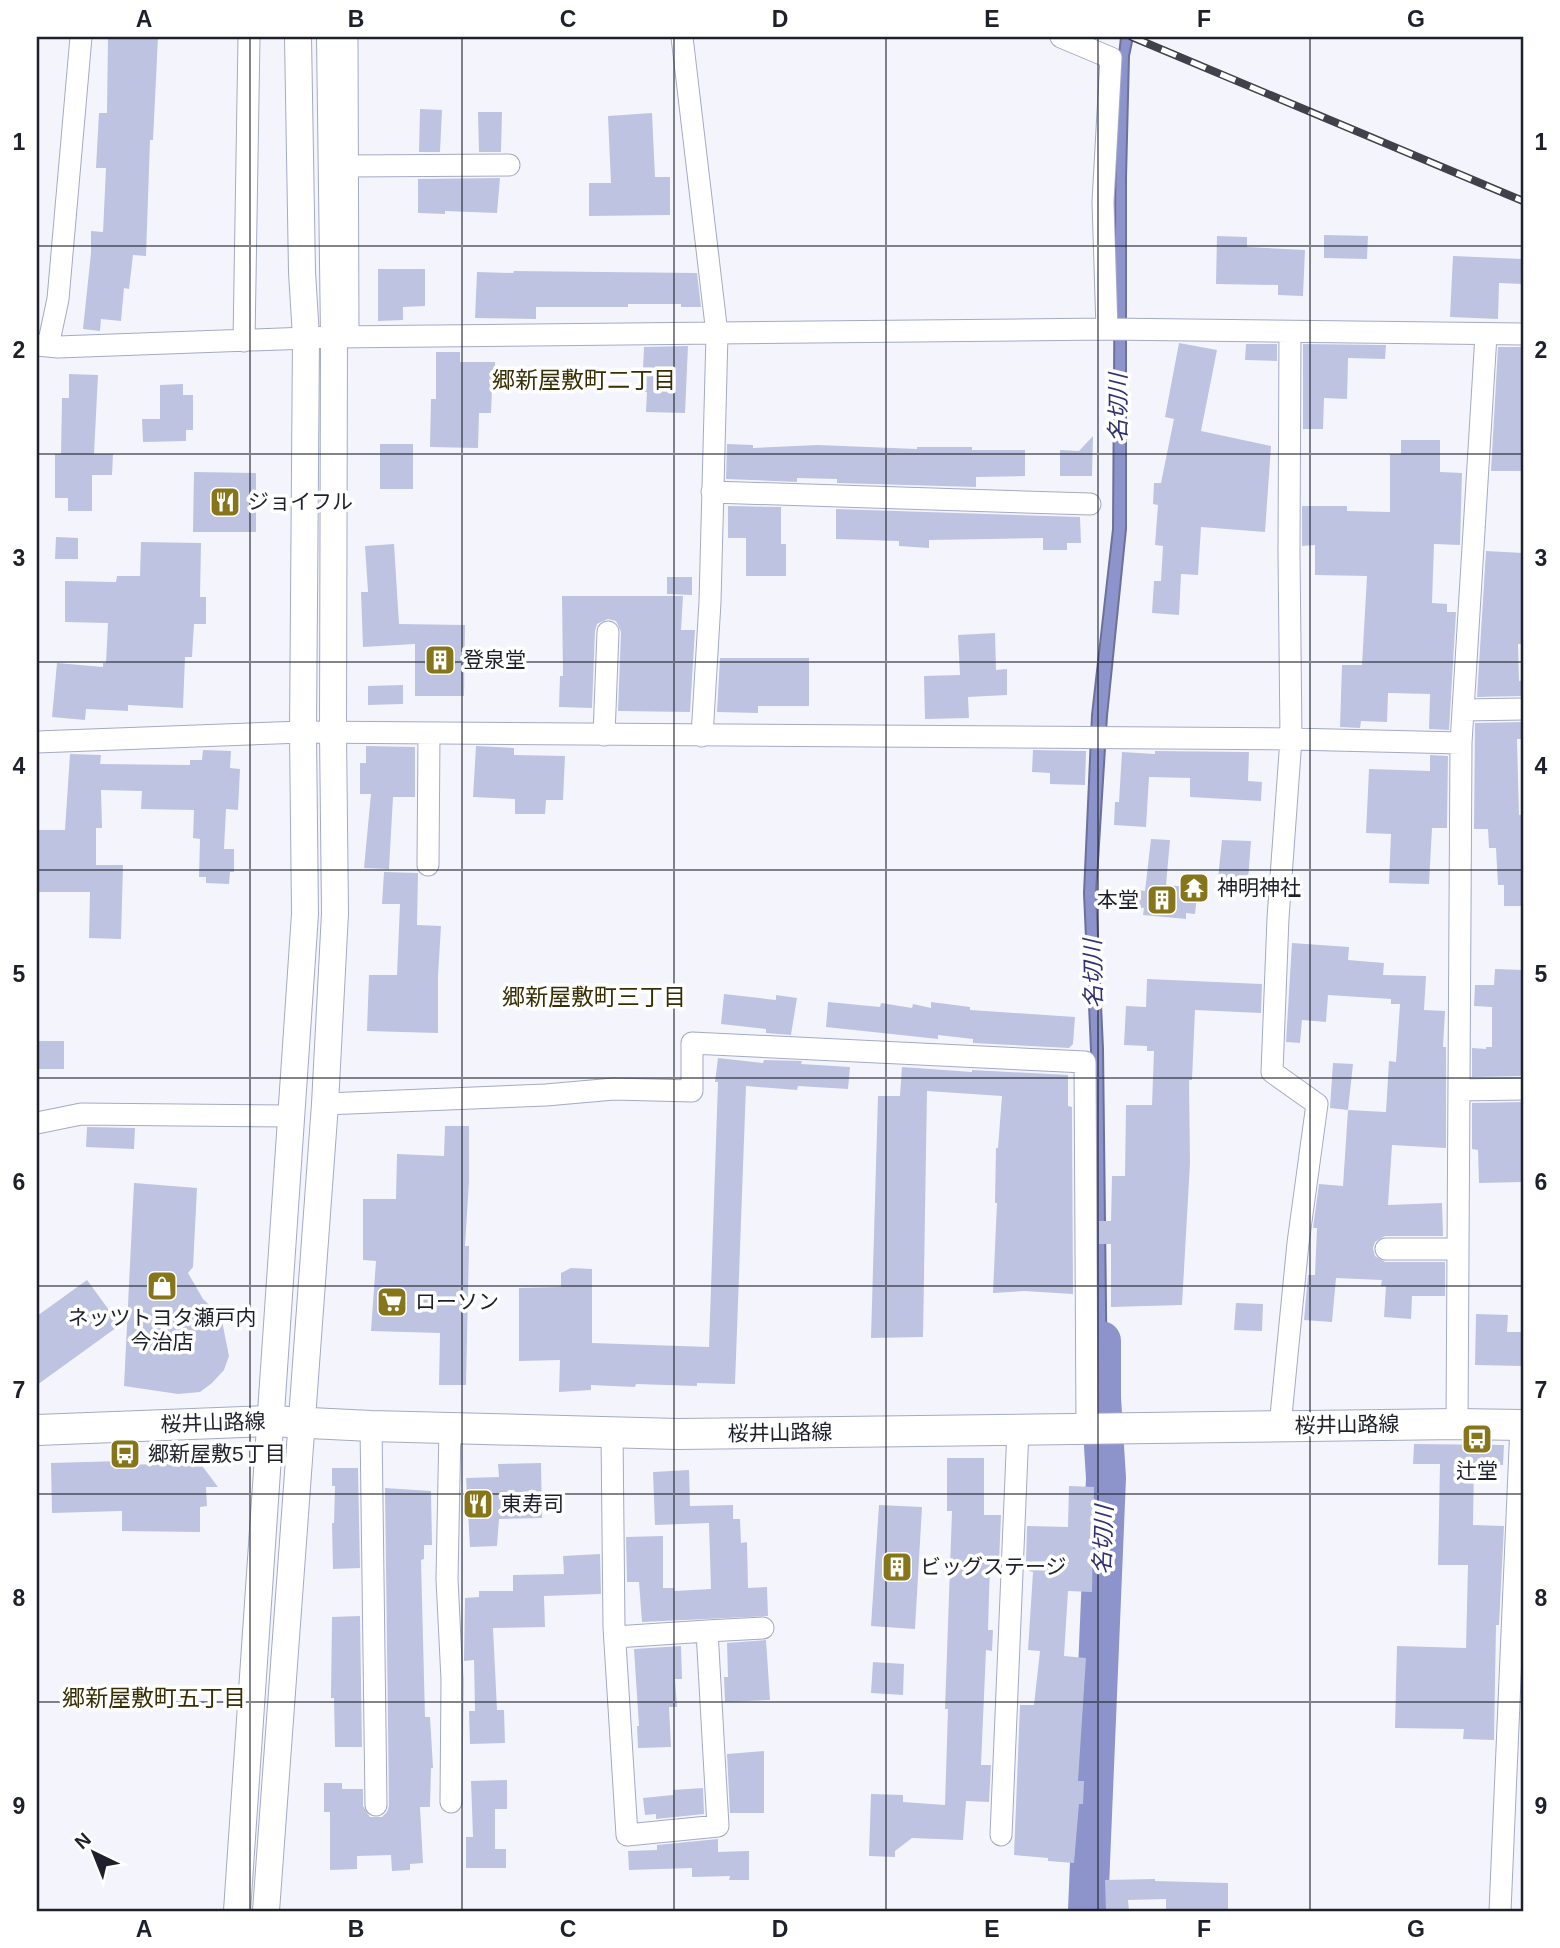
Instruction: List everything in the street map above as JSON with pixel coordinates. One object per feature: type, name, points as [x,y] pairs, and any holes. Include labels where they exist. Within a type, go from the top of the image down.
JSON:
[{"type":"main road","name":"桜井山路線","points":[[37,1430],[269,1421],[678,1434],[1522,1425]]},
{"type":"street","points":[[81,37],[58,299],[42,346],[341,337],[1107,330],[1523,334]]},
{"type":"street","points":[[244,341],[249,37]]},
{"type":"street","points":[[237,1911],[305,914],[303,732],[306,338],[302,272],[298,37]]},
{"type":"street","points":[[330,37],[333,273],[341,337]]},
{"type":"street","points":[[267,1911],[325,1104],[335,913],[333,733],[341,337],[348,166],[347,37]]},
{"type":"street","points":[[682,37],[717,334],[710,602],[702,736]]},
{"type":"street","points":[[1061,37],[1111,58],[1103,202],[1107,330]]},
{"type":"street","points":[[348,166],[509,165]]},
{"type":"street","points":[[1280,1426],[1298,1243],[1317,1104],[1272,1072],[1278,918],[1291,739],[1290,332]]},
{"type":"street","points":[[1457,1424],[1461,743],[1486,335]]},
{"type":"street","points":[[712,492],[1090,504]]},
{"type":"street","points":[[604,735],[608,632]]},
{"type":"street","points":[[1463,710],[1523,709]]},
{"type":"street","points":[[37,742],[303,732],[1291,739],[1461,743]]},
{"type":"street","points":[[428,865],[429,733]]},
{"type":"street","points":[[325,1104],[546,1095],[614,1089],[692,1091],[692,1043],[1085,1062],[1087,1428]]},
{"type":"street","points":[[1459,1090],[1523,1089]]},
{"type":"street","points":[[37,1123],[81,1114],[293,1116]]},
{"type":"street","points":[[1386,1249],[1458,1249]]},
{"type":"street","points":[[1500,1911],[1522,1425]]},
{"type":"street","points":[[371,1426],[376,1805]]},
{"type":"street","points":[[450,1428],[447,1579],[452,1680],[451,1802]]},
{"type":"street","points":[[1001,1835],[1018,1429]]},
{"type":"street","points":[[612,1432],[615,1637],[627,1835],[718,1826],[707,1631]]},
{"type":"street","points":[[615,1637],[763,1628]]},
{"type":"water","points":[[1121,37],[1133,37],[1129,56],[1126,178],[1126,529],[1107,716],[1096,893],[1103,1049],[1107,1393],[1095,1395],[1091,1050],[1084,893],[1092,715],[1113,529],[1116,82]]},
{"type":"building","points":[[108,37],[158,37],[153,140],[150,140],[146,256],[133,255],[129,289],[124,288],[121,321],[101,319],[100,331],[83,329],[91,231],[103,232],[106,168],[96,168],[99,113],[107,113]]},
{"type":"building","points":[[420,109],[442,110],[440,152],[419,152]]},
{"type":"building","points":[[478,112],[502,112],[501,152],[479,152]]},
{"type":"building","points":[[652,113],[655,177],[670,177],[670,215],[589,216],[589,183],[611,183],[608,116]]},
{"type":"building","points":[[500,178],[497,213],[418,213],[418,179]]},
{"type":"building","points":[[1324,235],[1368,236],[1367,259],[1324,258]]},
{"type":"building","points":[[1217,236],[1247,237],[1247,247],[1305,250],[1303,296],[1278,295],[1278,285],[1216,284]]},
{"type":"building","points":[[1453,256],[1523,259],[1523,284],[1499,283],[1498,319],[1450,317]]},
{"type":"building","points":[[378,269],[425,269],[425,306],[403,307],[403,320],[378,321]]},
{"type":"building","points":[[477,272],[697,273],[701,307],[681,307],[681,304],[628,304],[628,307],[536,307],[536,319],[475,318]]},
{"type":"building","points":[[1179,343],[1217,350],[1201,431],[1271,446],[1265,532],[1201,527],[1198,575],[1181,574],[1179,615],[1152,613],[1154,581],[1161,581],[1163,546],[1155,545],[1158,505],[1153,504],[1154,483],[1161,483],[1174,419],[1165,417]]},
{"type":"building","points":[[1246,344],[1277,344],[1277,361],[1245,360]]},
{"type":"building","points":[[1303,344],[1386,345],[1385,359],[1348,358],[1347,399],[1324,398],[1323,429],[1303,429]]},
{"type":"building","points":[[688,346],[685,413],[646,412],[647,392],[642,392],[644,347]]},
{"type":"building","points":[[1498,347],[1523,347],[1522,471],[1491,471]]},
{"type":"building","points":[[436,352],[460,352],[460,362],[495,362],[491,413],[479,413],[478,448],[430,447],[431,399],[436,399]]},
{"type":"building","points":[[69,374],[98,375],[94,454],[113,454],[112,475],[92,475],[92,511],[68,511],[68,498],[55,498],[55,454],[61,454],[62,398],[69,398]]},
{"type":"building","points":[[183,384],[183,395],[193,395],[193,430],[186,430],[186,441],[143,442],[142,419],[160,419],[160,385]]},
{"type":"building","points":[[1093,436],[1092,476],[1060,476],[1060,450],[1079,451]]},
{"type":"building","points":[[1401,440],[1440,440],[1440,472],[1462,473],[1460,545],[1434,544],[1432,603],[1447,604],[1447,612],[1456,612],[1449,730],[1429,729],[1430,694],[1388,693],[1387,722],[1361,721],[1360,728],[1340,727],[1342,665],[1362,665],[1367,576],[1315,575],[1315,545],[1302,546],[1302,506],[1347,506],[1347,511],[1390,512],[1390,454],[1401,454]]},
{"type":"building","points":[[380,444],[413,444],[413,489],[380,489]]},
{"type":"building","points":[[727,444],[753,445],[753,448],[818,445],[1025,450],[1025,476],[976,477],[976,487],[837,483],[837,479],[797,478],[797,482],[726,479]]},
{"type":"building","name":"ジョイフル","points":[[194,472],[256,473],[256,532],[193,532]]},
{"type":"building","points":[[728,506],[781,507],[781,544],[786,544],[786,576],[746,576],[746,538],[728,538]]},
{"type":"building","points":[[836,509],[1080,517],[1081,543],[1067,543],[1067,550],[1043,550],[1043,538],[929,540],[929,548],[899,546],[899,541],[836,539]]},
{"type":"building","points":[[56,537],[78,538],[78,559],[55,559]]},
{"type":"building","points":[[141,542],[201,543],[200,597],[206,597],[206,624],[194,624],[192,657],[185,657],[183,708],[128,705],[128,711],[86,709],[85,720],[52,717],[57,663],[103,667],[103,663],[106,663],[108,623],[65,622],[65,581],[116,582],[117,576],[140,576]]},
{"type":"building","points":[[394,544],[399,624],[465,625],[464,696],[415,696],[415,644],[363,647],[361,592],[368,592],[365,546]]},
{"type":"building","points":[[1486,551],[1523,553],[1523,644],[1518,644],[1519,681],[1523,680],[1523,696],[1477,697]]},
{"type":"building","points":[[667,577],[692,577],[692,595],[667,594]]},
{"type":"building","points":[[562,596],[683,596],[681,630],[695,630],[690,712],[618,711],[621,632],[616,621],[608,619],[597,624],[595,631],[592,708],[559,707],[560,676],[563,676]]},
{"type":"building","points":[[995,633],[996,670],[1007,669],[1007,695],[968,697],[969,718],[925,719],[924,676],[960,675],[958,635]]},
{"type":"building","points":[[720,658],[809,658],[809,706],[758,706],[758,713],[717,712]]},
{"type":"building","points":[[403,685],[403,704],[368,705],[368,686]]},
{"type":"building","points":[[1523,722],[1523,739],[1517,739],[1519,815],[1523,815],[1523,906],[1504,906],[1504,885],[1498,885],[1496,848],[1489,848],[1488,829],[1474,829],[1475,723]]},
{"type":"building","points":[[366,746],[415,747],[415,797],[393,797],[389,869],[364,868],[371,794],[360,794],[360,763],[366,763]]},
{"type":"building","points":[[476,746],[514,748],[514,755],[565,756],[563,800],[546,800],[545,814],[515,814],[515,799],[473,797]]},
{"type":"building","points":[[203,750],[231,751],[230,768],[240,769],[238,810],[226,809],[224,849],[234,849],[234,872],[230,872],[229,884],[206,883],[206,877],[199,877],[200,839],[193,838],[194,810],[141,809],[142,791],[101,790],[102,828],[96,828],[96,865],[123,865],[121,939],[89,938],[90,892],[37,892],[37,830],[65,830],[70,754],[101,755],[100,764],[190,765],[190,760],[202,760]]},
{"type":"building","points":[[1033,750],[1086,751],[1085,785],[1050,784],[1050,773],[1032,772]]},
{"type":"building","points":[[1155,751],[1249,752],[1248,781],[1262,782],[1261,801],[1190,797],[1190,778],[1149,777],[1146,827],[1114,825],[1115,802],[1119,802],[1122,752],[1155,754]]},
{"type":"building","points":[[1430,755],[1448,756],[1447,828],[1432,828],[1429,884],[1389,883],[1391,834],[1366,833],[1369,769],[1430,771]]},
{"type":"building","name":"本堂","points":[[1151,839],[1170,840],[1166,885],[1198,888],[1195,914],[1186,913],[1186,919],[1143,915],[1144,908],[1126,906],[1128,889],[1145,891]]},
{"type":"building","points":[[1222,840],[1251,841],[1248,880],[1218,878]]},
{"type":"building","points":[[384,872],[418,873],[417,925],[441,926],[438,1033],[367,1031],[369,975],[397,975],[400,904],[382,904]]},
{"type":"building","points":[[1292,943],[1349,947],[1348,960],[1384,963],[1383,975],[1426,976],[1424,1010],[1445,1011],[1443,1047],[1446,1047],[1446,1148],[1392,1145],[1388,1205],[1442,1203],[1443,1236],[1385,1236],[1375,1242],[1373,1248],[1375,1256],[1385,1262],[1445,1262],[1445,1296],[1412,1296],[1411,1319],[1384,1317],[1386,1286],[1381,1286],[1382,1280],[1336,1278],[1332,1322],[1304,1320],[1308,1275],[1315,1275],[1317,1228],[1313,1228],[1319,1184],[1343,1186],[1348,1110],[1386,1112],[1389,1061],[1396,1062],[1400,1004],[1391,1004],[1391,999],[1328,995],[1326,1022],[1302,1020],[1300,1043],[1286,1042]]},
{"type":"building","points":[[1495,969],[1523,970],[1523,1076],[1472,1077],[1472,1048],[1492,1047],[1492,1007],[1474,1006],[1475,985],[1494,985]]},
{"type":"building","points":[[1147,979],[1262,984],[1261,1013],[1195,1010],[1192,1080],[1189,1080],[1190,1163],[1182,1305],[1111,1307],[1111,1244],[1099,1244],[1099,1221],[1111,1221],[1112,1176],[1125,1176],[1126,1105],[1152,1105],[1154,1051],[1147,1051],[1147,1046],[1124,1045],[1126,1006],[1146,1007]]},
{"type":"building","points":[[724,994],[776,1000],[776,995],[797,998],[791,1035],[721,1024]]},
{"type":"building","points":[[828,1002],[880,1007],[881,1003],[912,1008],[913,1004],[931,1008],[931,1002],[970,1007],[970,1010],[1075,1017],[1073,1044],[1069,1048],[973,1043],[973,1039],[938,1035],[938,1039],[826,1027]]},
{"type":"building","points":[[37,1041],[64,1041],[64,1069],[37,1069]]},
{"type":"building","points":[[718,1058],[763,1063],[764,1060],[802,1061],[801,1064],[850,1067],[848,1089],[798,1086],[797,1090],[746,1086],[735,1384],[636,1384],[635,1387],[591,1385],[591,1390],[559,1392],[560,1360],[519,1361],[519,1288],[561,1287],[561,1273],[571,1268],[592,1269],[592,1343],[709,1347],[718,1082],[715,1082]]},
{"type":"building","points":[[1333,1063],[1353,1064],[1348,1110],[1330,1108]]},
{"type":"building","points":[[902,1067],[1068,1075],[1068,1106],[1072,1107],[1073,1294],[1024,1291],[993,1293],[997,1203],[996,1148],[1002,1096],[927,1091],[923,1337],[871,1338],[878,1096],[900,1096]]},
{"type":"building","points":[[1523,1102],[1522,1182],[1479,1183],[1478,1150],[1472,1149],[1472,1103]]},
{"type":"building","points":[[445,1126],[469,1126],[465,1246],[469,1246],[466,1385],[439,1385],[440,1333],[371,1331],[376,1261],[363,1260],[363,1199],[396,1199],[397,1154],[444,1156]]},
{"type":"building","points":[[87,1127],[135,1128],[134,1149],[86,1147]]},
{"type":"building","name":"ネッツトヨタ瀬戸内 今治店","points":[[134,1183],[197,1188],[193,1267],[188,1273],[203,1299],[221,1316],[229,1356],[224,1370],[200,1392],[178,1394],[124,1386]]},
{"type":"building","points":[[87,1280],[120,1325],[37,1385],[37,1316]]},
{"type":"building","points":[[1236,1303],[1263,1304],[1262,1331],[1234,1330]]},
{"type":"building","points":[[1476,1314],[1508,1315],[1507,1332],[1521,1332],[1523,1366],[1475,1365]]},
{"type":"building","points":[[1414,1444],[1504,1445],[1503,1465],[1474,1464],[1473,1525],[1504,1526],[1499,1625],[1496,1625],[1494,1740],[1463,1739],[1464,1729],[1395,1728],[1397,1646],[1466,1648],[1468,1565],[1438,1565],[1440,1464],[1413,1464]]},
{"type":"building","points":[[947,1458],[984,1458],[984,1515],[1001,1515],[999,1563],[990,1563],[988,1630],[993,1630],[992,1651],[986,1650],[981,1765],[991,1765],[989,1802],[966,1801],[963,1840],[912,1838],[895,1851],[895,1857],[869,1856],[871,1794],[903,1795],[903,1802],[945,1805],[948,1709],[945,1709],[952,1511],[947,1511]]},
{"type":"building","points":[[120,1461],[120,1465],[200,1463],[218,1487],[206,1487],[207,1506],[200,1507],[200,1532],[122,1531],[122,1511],[52,1513],[51,1463]]},
{"type":"building","points":[[541,1463],[542,1518],[499,1519],[497,1546],[470,1547],[466,1478],[499,1477],[498,1464]]},
{"type":"building","points":[[332,1468],[358,1468],[360,1568],[333,1569],[332,1523],[335,1486],[332,1486]]},
{"type":"building","points":[[689,1470],[690,1506],[733,1505],[733,1519],[740,1519],[741,1543],[747,1542],[748,1588],[767,1587],[768,1616],[642,1622],[639,1582],[627,1582],[626,1537],[663,1536],[663,1588],[674,1588],[674,1591],[711,1589],[709,1523],[655,1525],[653,1472]]},
{"type":"building","points":[[1069,1486],[1094,1487],[1092,1592],[1068,1591],[1064,1656],[1086,1658],[1078,1781],[1084,1781],[1083,1804],[1079,1804],[1074,1863],[1014,1855],[1020,1705],[1034,1705],[1040,1651],[1028,1650],[1033,1572],[1029,1571],[1029,1563],[1026,1563],[1027,1526],[1068,1527]]},
{"type":"building","points":[[385,1488],[431,1491],[432,1545],[424,1545],[424,1559],[421,1560],[425,1717],[430,1717],[433,1768],[430,1807],[420,1807],[423,1863],[410,1864],[410,1870],[392,1871],[391,1855],[357,1856],[357,1869],[330,1870],[330,1812],[324,1812],[324,1783],[342,1783],[342,1789],[363,1789],[363,1806],[370,1817],[382,1817],[389,1806]]},
{"type":"building","name":"ビッグステージ","points":[[879,1505],[922,1507],[915,1629],[871,1626]]},
{"type":"building","points":[[600,1554],[601,1594],[544,1596],[545,1627],[493,1628],[497,1710],[504,1710],[505,1743],[470,1744],[469,1711],[475,1711],[474,1660],[464,1661],[465,1598],[479,1597],[479,1591],[513,1591],[513,1575],[564,1574],[563,1556]]},
{"type":"building","points":[[360,1616],[362,1747],[335,1747],[334,1698],[331,1698],[332,1617]]},
{"type":"building","points":[[766,1640],[770,1700],[725,1702],[724,1677],[728,1677],[727,1643]]},
{"type":"building","points":[[681,1646],[682,1679],[675,1679],[677,1707],[669,1707],[671,1747],[638,1748],[634,1649]]},
{"type":"building","points":[[873,1662],[904,1664],[903,1695],[871,1693]]},
{"type":"building","points":[[764,1751],[764,1813],[730,1813],[727,1754]]},
{"type":"building","points":[[507,1780],[507,1809],[495,1809],[495,1849],[506,1849],[506,1868],[466,1868],[466,1837],[473,1837],[471,1781]]},
{"type":"building","points":[[703,1788],[704,1814],[656,1819],[656,1814],[645,1815],[643,1798],[673,1795],[673,1790]]},
{"type":"building","points":[[718,1839],[718,1852],[749,1851],[749,1880],[729,1880],[730,1876],[692,1877],[692,1868],[629,1870],[628,1851],[657,1850],[657,1845]]},
{"type":"building","points":[[1155,1879],[1228,1883],[1228,1911],[1166,1911],[1166,1899],[1128,1900],[1129,1911],[1106,1911],[1105,1880]]},
{"type":"waterway","name":"名切川","points":[[1088,1911],[1106,1478],[1101,1341]]},
{"type":"railway","points":[[1132,37],[1523,201]]},
{"type":"place","name":"ジョイフル","points":[[225,502]]},
{"type":"place","name":"登泉堂","points":[[440,660]]},
{"type":"place","name":"神明神社","points":[[1194,888]]},
{"type":"place","name":"本堂","points":[[1162,900]]},
{"type":"place","name":"ネッツトヨタ瀬戸内 今治店","points":[[162,1286]]},
{"type":"place","name":"ローソン","points":[[392,1302]]},
{"type":"place","name":"辻堂","points":[[1477,1439]]},
{"type":"place","name":"郷新屋敷5丁目","points":[[125,1454]]},
{"type":"place","name":"東寿司","points":[[478,1504]]},
{"type":"place","name":"ビッグステージ","points":[[897,1567]]},
{"type":"district","name":"郷新屋敷町二丁目","points":[[584,380]]},
{"type":"district","name":"郷新屋敷町三丁目","points":[[594,997]]},
{"type":"district","name":"郷新屋敷町五丁目","points":[[154,1698]]}]
